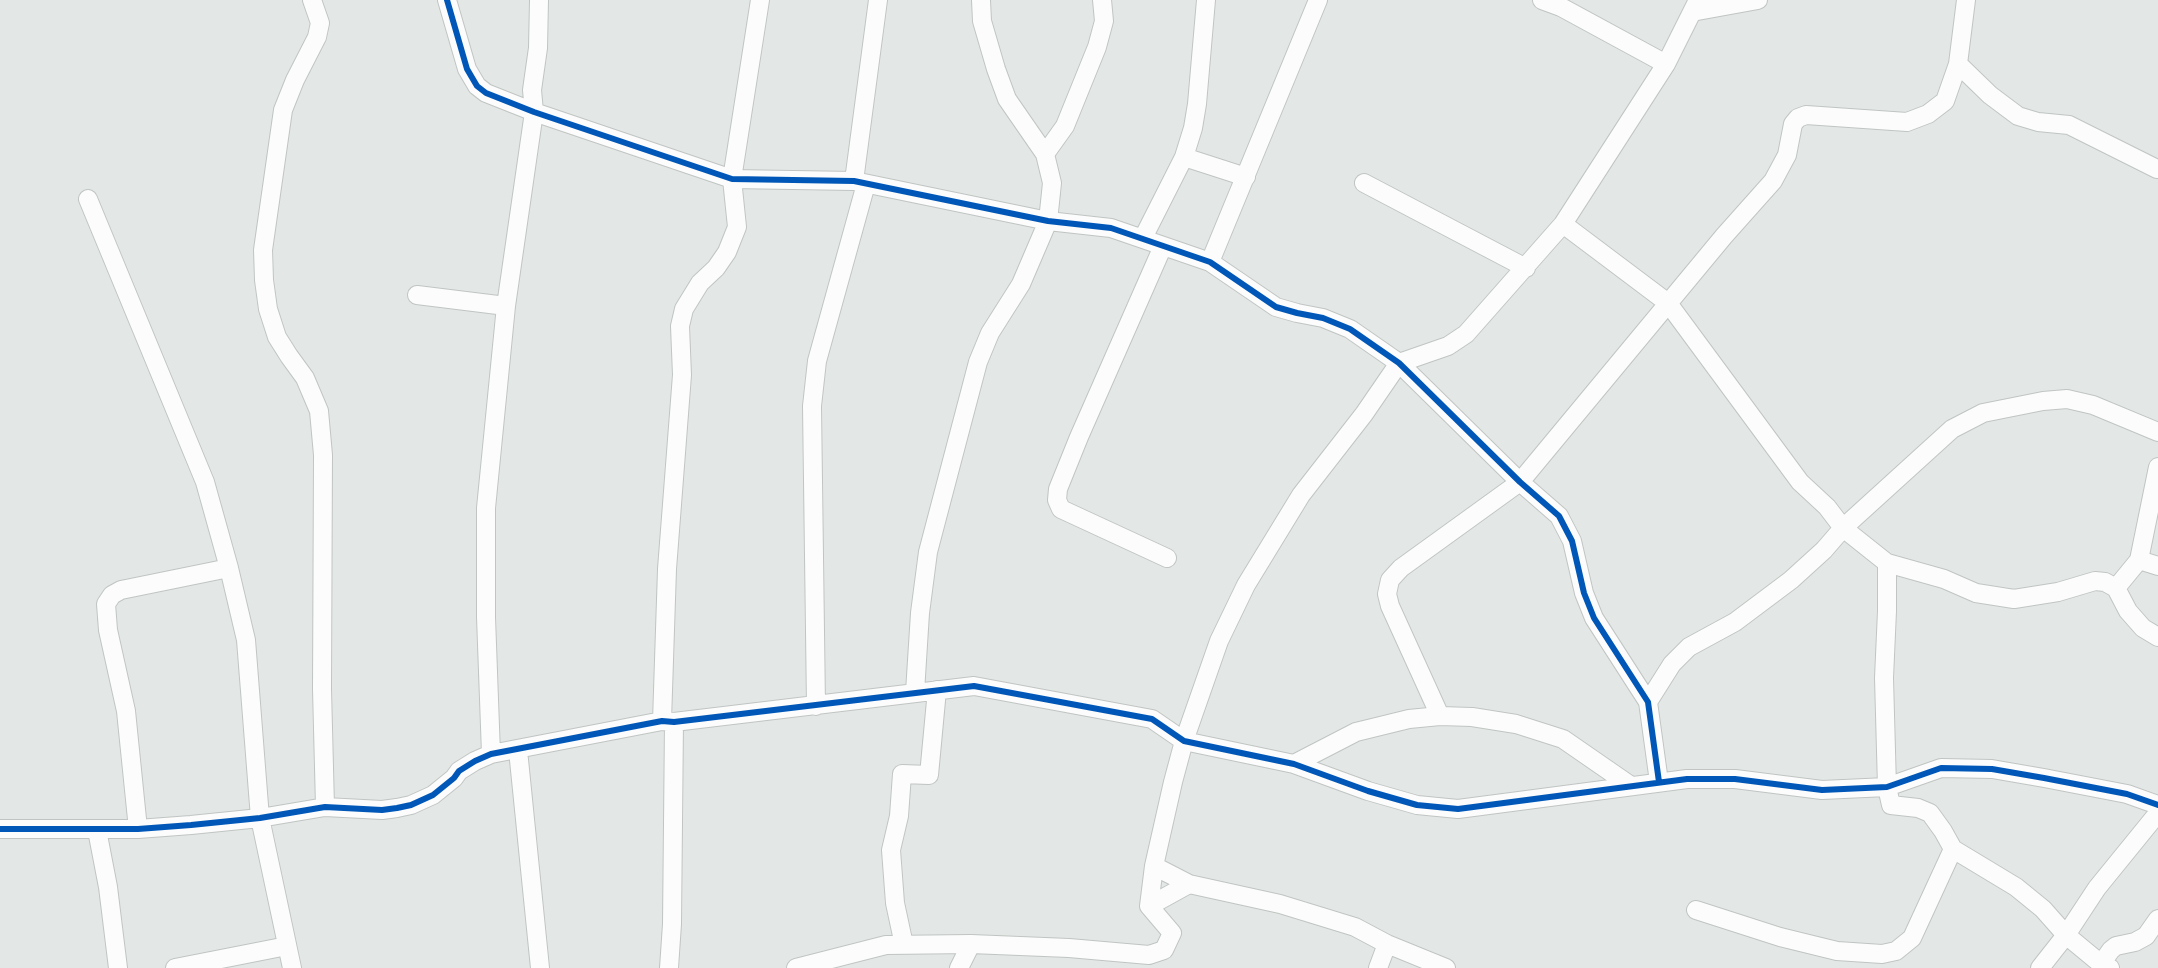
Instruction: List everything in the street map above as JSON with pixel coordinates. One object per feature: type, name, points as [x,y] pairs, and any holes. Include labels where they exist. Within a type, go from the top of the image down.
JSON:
[{"type":"street","points":[[312,0],[320,23],[317,37],[295,80],[283,110],[264,242],[264,272],[268,309],[277,337],[305,378],[319,411],[323,455],[322,689],[325,807]]},
{"type":"street","points":[[447,0],[467,69],[477,86],[486,93],[534,112],[732,179],[860,182],[1048,221],[1111,228],[1144,238],[1210,262],[1276,307],[1297,314],[1323,318],[1350,329],[1399,363],[1520,482],[1559,516],[1572,541],[1584,593],[1594,618],[1648,702],[1659,782]]},
{"type":"street","points":[[491,754],[486,617],[486,508],[506,306],[534,112],[532,90],[538,48],[539,0]]},
{"type":"street","points":[[669,968],[672,924],[667,569],[682,375],[680,326],[684,308],[700,283],[716,268],[728,252],[736,227],[732,179],[760,0]]},
{"type":"street","points":[[816,706],[812,406],[817,361],[860,182],[878,0]]},
{"type":"street","points":[[915,692],[920,613],[928,552],[978,362],[990,333],[1021,284],[1048,221],[1052,183],[1045,154],[1007,99],[996,69],[982,20],[981,0]]},
{"type":"street","points":[[1045,154],[1065,126],[1097,47],[1104,21],[1102,0]]},
{"type":"street","points":[[1144,238],[1184,157],[1197,104],[1206,0]]},
{"type":"street","points":[[1210,262],[1318,0]]},
{"type":"street","points":[[1542,0],[1561,7],[1666,64]]},
{"type":"street","points":[[796,968],[886,945],[971,944],[1069,948],[1149,955],[1164,950],[1172,933],[1149,906],[1154,866],[1184,741],[1219,642],[1246,585],[1301,495],[1364,414],[1399,363],[1448,346],[1466,334],[1486,309],[1526,268],[1563,224],[1666,64],[1695,6],[1758,0]]},
{"type":"street","points":[[1440,716],[1390,606],[1387,594],[1390,580],[1401,568],[1520,482],[1668,303],[1773,181],[1787,155],[1793,124],[1798,118],[1806,115],[1908,122],[1928,114],[1945,101],[1958,64],[1966,0]]},
{"type":"street","points":[[1958,64],[1990,95],[2018,116],[2038,122],[2069,125],[2157,169]]},
{"type":"street","points":[[1184,157],[1246,177]]},
{"type":"street","points":[[1364,183],[1526,268]]},
{"type":"street","points":[[88,199],[205,482],[229,568],[246,640],[260,818],[292,968]]},
{"type":"street","points":[[1563,224],[1668,303],[1800,482],[1827,507],[1843,528],[1887,563],[1944,580],[1976,594],[2014,599],[2058,592],[2095,581],[2105,582],[2116,588],[2128,611],[2143,628],[2158,637]]},
{"type":"street","points":[[1163,246],[1079,437],[1058,490],[1057,500],[1061,509],[1167,558]]},
{"type":"street","points":[[417,295],[506,306]]},
{"type":"street","points":[[1648,702],[1672,664],[1689,647],[1735,622],[1791,580],[1824,550],[1843,528],[1952,428],[1983,413],[2067,399],[2093,405],[2158,432]]},
{"type":"street","points":[[2116,588],[2139,560],[2158,467]]},
{"type":"street","points":[[2139,560],[2158,566]]},
{"type":"street","points":[[1887,563],[1887,611],[1884,678],[1886,787],[1891,805],[1918,808],[1930,813],[1944,831],[1953,849],[2016,887],[2043,909],[2066,935],[2105,966],[2110,950],[2116,946],[2135,942],[2146,936],[2158,919]]},
{"type":"street","points":[[138,829],[126,711],[113,644],[108,630],[106,604],[112,595],[122,590],[229,568]]},
{"type":"street","points":[[0,829],[138,829],[260,818],[325,807],[382,810],[411,805],[433,795],[454,778],[459,771],[475,761],[491,754],[668,721],[816,706],[915,692],[974,686],[1152,720],[1184,741],[1294,764],[1368,791],[1417,805],[1458,809],[1659,782],[1735,779],[1822,790],[1886,787],[1941,768],[1992,769],[2127,794],[2158,805]]},
{"type":"street","points":[[904,945],[895,903],[891,850],[899,816],[902,774],[929,775],[937,690]]},
{"type":"street","points":[[1294,764],[1356,732],[1409,719],[1440,716],[1472,718],[1516,724],[1563,739],[1631,786]]},
{"type":"street","points":[[518,750],[540,968]]},
{"type":"street","points":[[2040,968],[2066,935],[2097,888],[2158,813]]},
{"type":"street","points":[[97,830],[108,887],[118,968]]},
{"type":"street","points":[[1696,910],[1780,937],[1837,951],[1882,954],[1896,951],[1912,938],[1953,849]]},
{"type":"street","points":[[1154,866],[1189,884],[1280,904],[1355,927],[1388,944],[1446,968]]},
{"type":"street","points":[[1149,906],[1189,884]]},
{"type":"street","points":[[960,968],[971,944]]},
{"type":"street","points":[[1378,968],[1388,944]]},
{"type":"street","points":[[175,968],[287,946]]},
{"type":"cycle path","points":[[447,0],[467,69],[477,86],[486,93],[534,112],[732,179],[854,181],[1048,221],[1111,228],[1210,262],[1276,307],[1323,318],[1350,329],[1399,363],[1520,482],[1559,516],[1572,541],[1584,593],[1594,618],[1648,702],[1659,782]]},
{"type":"cycle path","points":[[0,829],[138,829],[260,818],[325,807],[382,810],[397,808],[411,805],[433,795],[454,778],[459,771],[475,761],[491,754],[662,721],[674,722],[974,686],[1152,719],[1184,741],[1294,764],[1368,791],[1417,805],[1458,809],[1687,779],[1735,779],[1822,790],[1887,787],[1941,768],[1992,769],[2127,794],[2158,805]]}]
